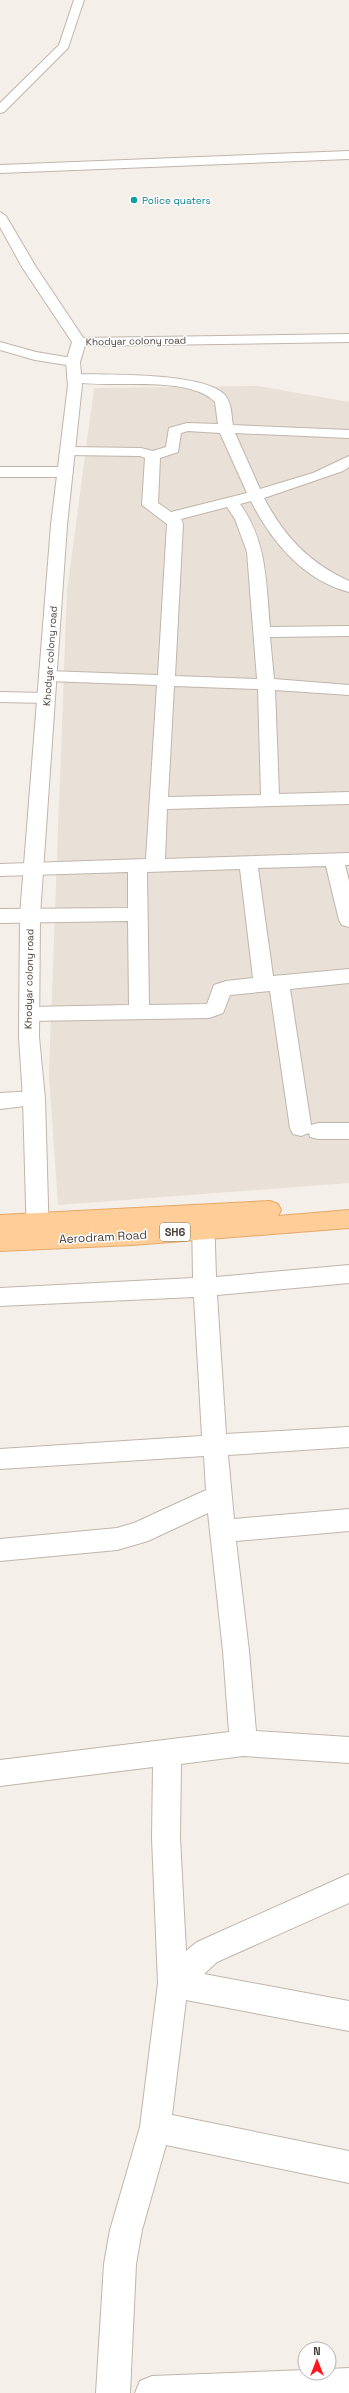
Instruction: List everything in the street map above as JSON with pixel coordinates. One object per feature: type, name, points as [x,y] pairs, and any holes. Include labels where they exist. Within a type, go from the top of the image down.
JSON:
[{"type":"main road","name":"Aerodram Road","points":[[203,1222],[349,1204]]},
{"type":"main road","name":"Aerodram Road","points":[[0,1242],[38,1231],[203,1222],[349,1219]]},
{"type":"main road","name":"Aerodram Road","points":[[0,1224],[38,1231]]},
{"type":"street","points":[[0,110],[64,46],[66,35],[74,19],[79,0]]},
{"type":"street","points":[[0,169],[349,154]]},
{"type":"street","points":[[0,216],[29,267],[79,342]]},
{"type":"street","name":"Khodyar colony road","points":[[38,1231],[34,1099],[29,1014],[30,915],[46,698],[68,451],[73,370],[79,342],[349,338]]},
{"type":"street","points":[[0,346],[35,356],[73,370],[204,389],[215,394],[223,403],[226,427],[255,494],[273,528],[288,548],[318,572],[349,587]]},
{"type":"street","points":[[68,451],[141,452],[152,456],[173,449],[173,434],[178,428],[226,427],[349,434]]},
{"type":"street","points":[[139,1012],[137,914],[158,803],[164,680],[175,524],[169,517],[150,505],[152,456]]},
{"type":"street","points":[[169,517],[287,486],[348,464]]},
{"type":"street","points":[[0,472],[65,472]]},
{"type":"street","points":[[230,501],[243,519],[255,552],[266,684],[270,800]]},
{"type":"street","points":[[262,632],[349,631]]},
{"type":"street","points":[[48,676],[266,684],[349,690]]},
{"type":"street","points":[[0,696],[46,698]]},
{"type":"street","points":[[158,803],[349,798]]},
{"type":"street","points":[[0,870],[342,859],[349,920]]},
{"type":"street","points":[[248,862],[271,983],[310,1130],[349,1131]]},
{"type":"street","points":[[0,916],[137,914]]},
{"type":"street","points":[[29,1014],[209,1011],[216,1008],[221,990],[226,988],[349,976]]},
{"type":"street","points":[[0,1101],[34,1099]]},
{"type":"street","points":[[203,1222],[204,1287],[219,1496],[236,1650],[243,1743]]},
{"type":"street","points":[[0,1297],[204,1287],[349,1274]]},
{"type":"street","points":[[0,1459],[349,1437]]},
{"type":"street","points":[[0,1550],[117,1539],[139,1533],[219,1496]]},
{"type":"street","points":[[222,1531],[349,1520]]},
{"type":"street","points":[[0,1773],[243,1743],[349,1750]]},
{"type":"street","points":[[113,2393],[120,2264],[126,2230],[155,2127],[173,1983],[166,1838],[167,1752]]},
{"type":"street","points":[[173,1983],[208,1952],[349,1888]]},
{"type":"street","points":[[173,1983],[349,2016]]},
{"type":"street","points":[[155,2127],[349,2167]]},
{"type":"street","points":[[152,2393],[262,2391],[349,2385]]},
{"type":"shaded area","points":[[258,386],[349,402],[349,1183],[58,1205],[49,1075],[67,591],[94,388]]},
{"type":"place","name":"Police quaters","points":[[134,200]]}]
